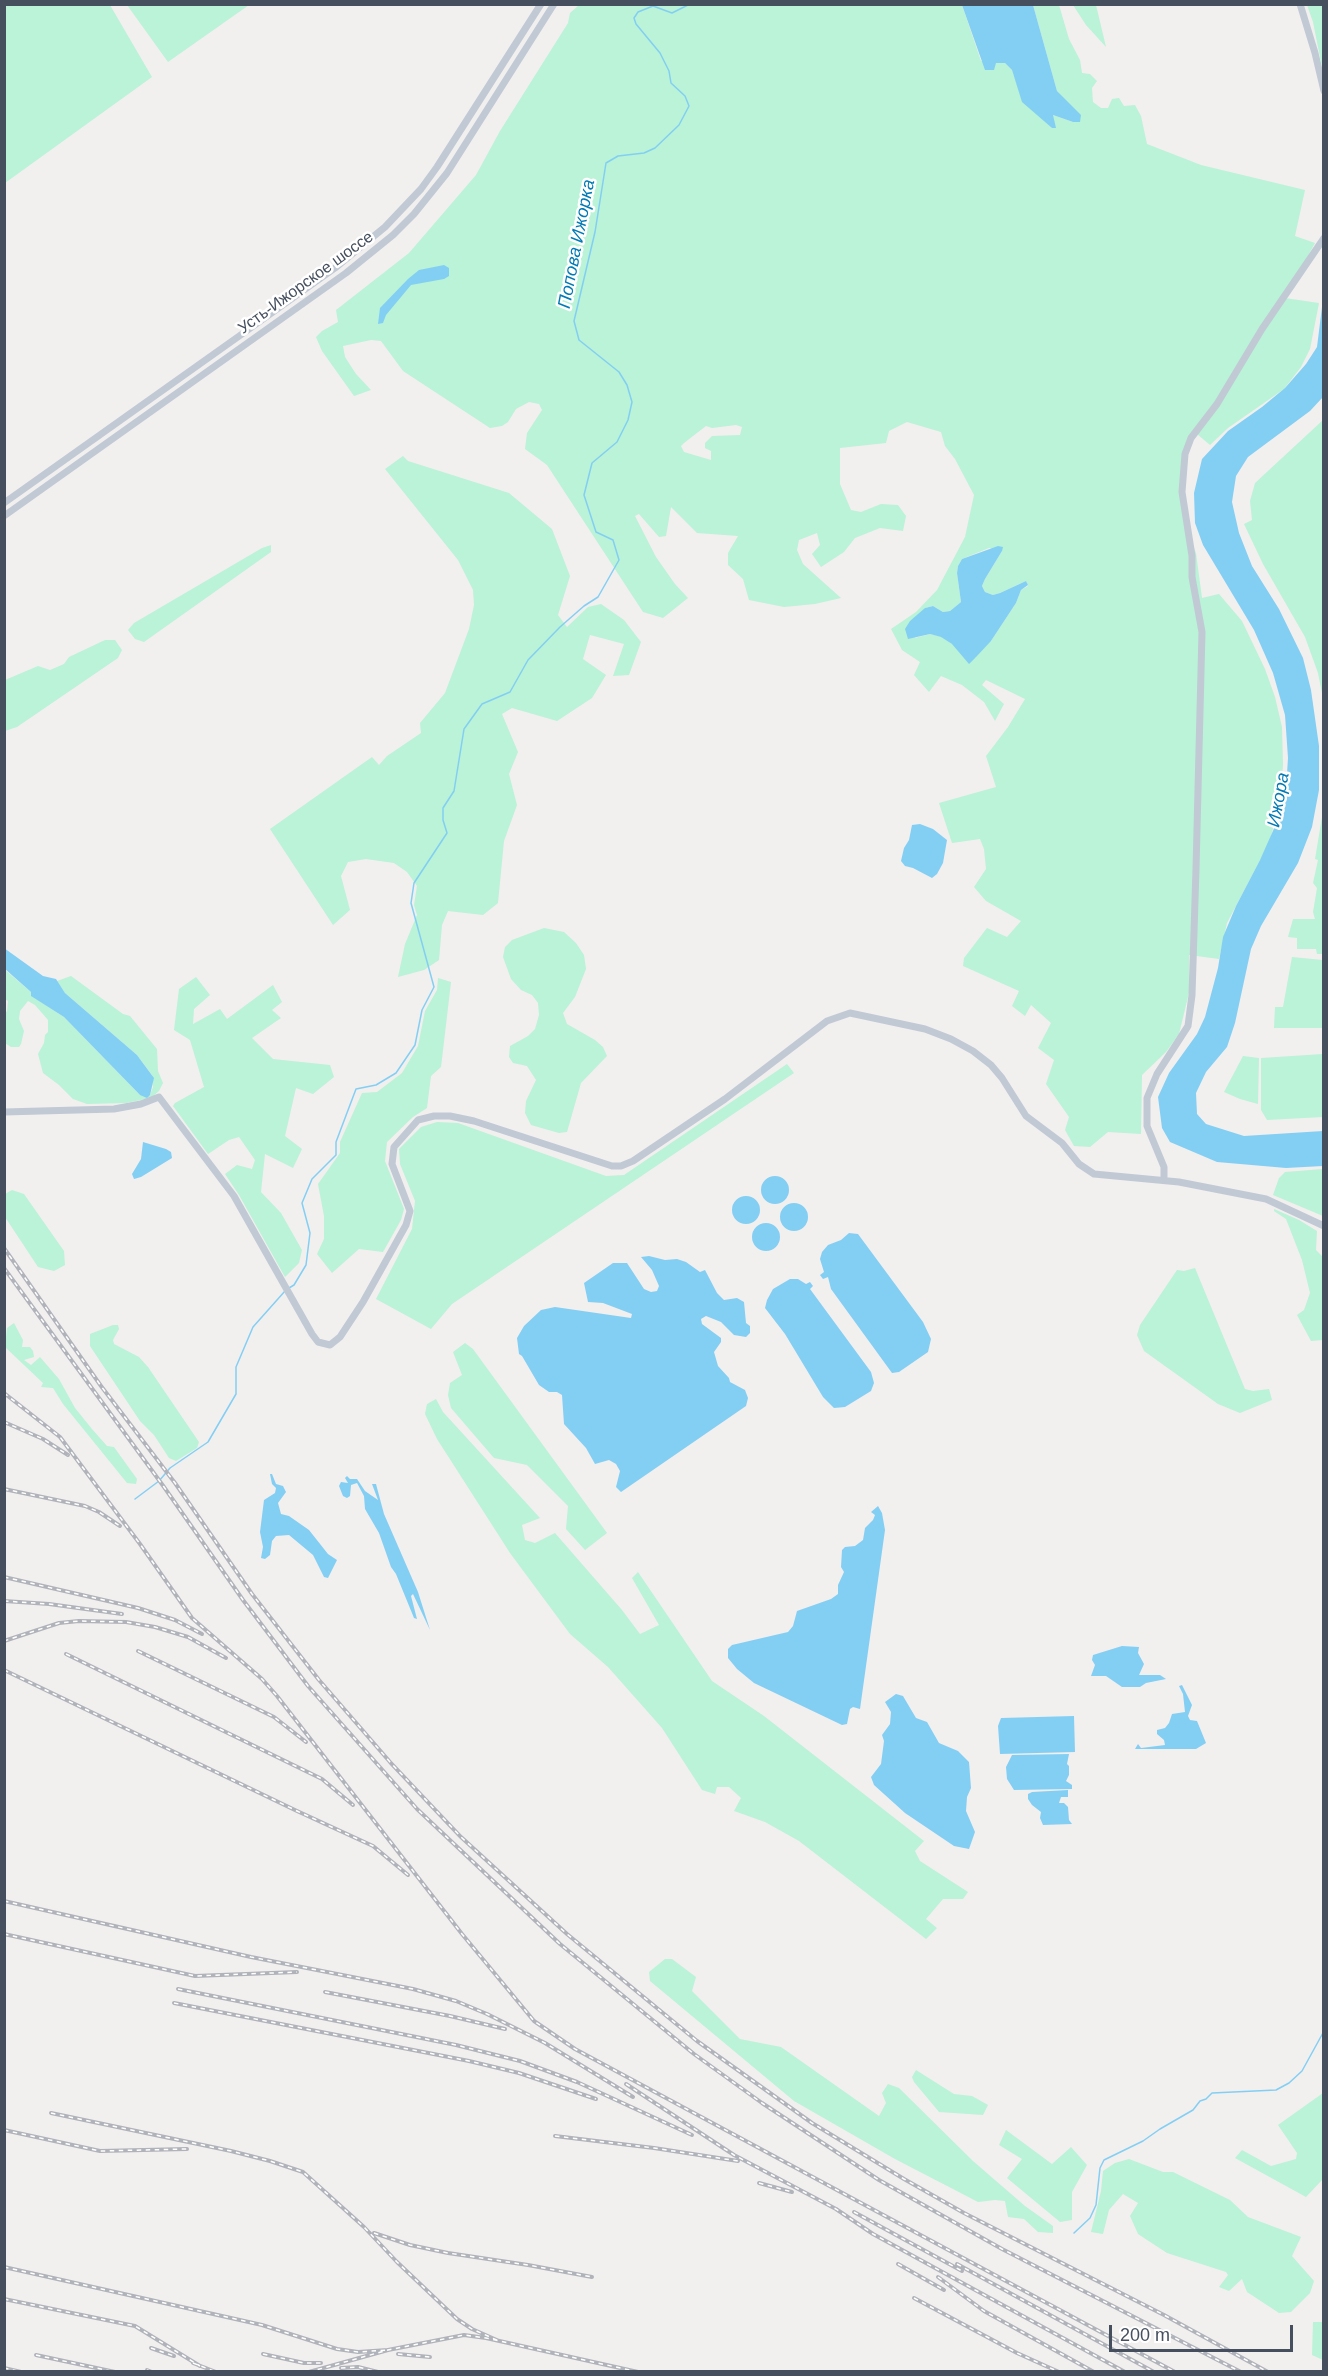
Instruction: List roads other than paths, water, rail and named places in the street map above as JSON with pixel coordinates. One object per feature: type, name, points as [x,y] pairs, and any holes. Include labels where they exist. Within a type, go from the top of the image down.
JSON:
[{"type":"street","name":"Усть-Ижорское шоссе","points":[[4,503],[335,268],[385,227],[416,195],[437,167],[541,4]]},
{"type":"street","name":"Усть-Ижорское шоссе","points":[[4,516],[346,273],[393,235],[414,214],[447,173],[554,4]]},
{"type":"street","points":[[1300,4],[1316,53],[1323,91]]},
{"type":"street","points":[[1164,1180],[1164,1167],[1147,1126],[1147,1098],[1156,1074],[1188,1026],[1192,995],[1196,869],[1202,632],[1192,577],[1192,556],[1182,492],[1185,454],[1191,438],[1217,404],[1262,329],[1323,238]]},
{"type":"street","points":[[4,1112],[114,1109],[141,1104],[159,1097],[234,1196],[318,1342],[330,1345],[340,1337],[363,1302],[406,1225],[410,1211],[392,1164],[394,1147],[418,1120],[434,1116],[450,1116],[474,1121],[612,1166],[621,1166],[633,1161],[725,1099],[827,1021],[849,1013],[925,1029],[973,1051],[991,1065],[1002,1078],[1026,1116],[1062,1143],[1079,1164],[1094,1174],[1164,1180],[1266,1199],[1323,1226]]},
{"type":"water","points":[[962,5],[1033,5],[1057,91],[1081,115],[1080,122],[1053,115],[1056,128],[1052,128],[1022,102],[1012,70],[1005,63],[996,63],[994,70],[985,70]]},
{"type":"water","points":[[444,265],[449,268],[449,276],[411,285],[386,315],[383,323],[378,324],[380,308],[408,279],[419,270]]},
{"type":"water","points":[[1323,299],[1323,397],[1310,411],[1248,457],[1236,476],[1232,502],[1239,533],[1252,566],[1279,609],[1303,658],[1311,690],[1319,746],[1319,790],[1312,827],[1298,863],[1261,926],[1251,949],[1235,1023],[1227,1047],[1206,1072],[1196,1093],[1197,1114],[1206,1124],[1244,1136],[1323,1131],[1323,1166],[1286,1168],[1217,1162],[1170,1142],[1162,1128],[1158,1097],[1169,1073],[1197,1034],[1205,1017],[1218,968],[1223,937],[1276,824],[1286,789],[1288,758],[1285,715],[1273,673],[1254,630],[1203,545],[1195,523],[1194,493],[1202,459],[1228,431],[1285,388],[1306,364],[1317,347]]},
{"type":"water","points":[[998,546],[1003,547],[1002,551],[982,586],[985,592],[993,595],[1026,581],[1028,585],[1021,590],[1016,603],[991,641],[976,657],[969,664],[952,644],[941,637],[930,634],[908,639],[905,629],[910,621],[925,608],[933,606],[943,612],[950,611],[961,602],[957,573],[962,559]]},
{"type":"water","points":[[920,824],[933,829],[947,840],[943,863],[932,878],[905,866],[901,861],[912,825]]},
{"type":"water","points":[[4,948],[43,976],[56,979],[65,993],[137,1055],[154,1078],[150,1095],[147,1098],[140,1095],[64,1017],[31,996],[31,992],[5,969]]},
{"type":"water","points":[[143,1142],[166,1149],[171,1152],[172,1158],[134,1179],[132,1174],[141,1159]]},
{"type":"water","points":[[775,1176],[785,1180],[789,1190],[785,1200],[775,1204],[765,1200],[761,1190],[765,1180]]},
{"type":"water","points":[[746,1196],[756,1200],[760,1210],[756,1220],[746,1224],[736,1220],[732,1210],[736,1200]]},
{"type":"water","points":[[794,1203],[804,1207],[808,1217],[804,1227],[794,1231],[784,1227],[780,1217],[784,1207]]},
{"type":"water","points":[[766,1223],[776,1227],[780,1237],[776,1247],[766,1251],[756,1247],[752,1237],[756,1227]]},
{"type":"water","points":[[849,1233],[858,1234],[923,1322],[931,1339],[928,1352],[899,1372],[892,1373],[831,1289],[828,1277],[823,1279],[820,1275],[824,1272],[820,1259],[822,1252],[828,1245],[841,1240]]},
{"type":"water","points":[[649,1256],[665,1260],[677,1259],[686,1262],[700,1272],[705,1270],[717,1293],[724,1300],[737,1298],[744,1302],[746,1323],[750,1326],[750,1333],[746,1337],[734,1335],[721,1322],[706,1316],[701,1319],[702,1324],[721,1338],[714,1352],[718,1366],[730,1382],[745,1390],[748,1398],[746,1406],[621,1492],[616,1487],[620,1471],[616,1464],[609,1460],[595,1464],[586,1448],[564,1424],[562,1395],[549,1392],[539,1385],[519,1354],[517,1338],[524,1326],[541,1310],[555,1307],[631,1318],[632,1314],[603,1303],[588,1302],[584,1283],[613,1263],[627,1263],[644,1289],[651,1292],[657,1291],[659,1286],[652,1270],[641,1257]]},
{"type":"water","points":[[790,1279],[798,1279],[806,1284],[810,1282],[813,1286],[810,1289],[871,1372],[874,1383],[871,1391],[845,1407],[834,1408],[823,1397],[785,1334],[765,1308],[773,1289]]},
{"type":"water","points":[[270,1474],[276,1484],[283,1486],[286,1492],[278,1503],[281,1514],[289,1516],[309,1530],[328,1554],[337,1560],[328,1578],[324,1577],[313,1555],[289,1535],[276,1536],[272,1541],[270,1555],[265,1559],[261,1558],[263,1547],[260,1532],[264,1500],[275,1493],[276,1488],[272,1484]]},
{"type":"water","points":[[347,1476],[350,1479],[357,1479],[365,1491],[378,1500],[372,1484],[376,1484],[384,1514],[418,1592],[430,1630],[413,1594],[411,1596],[417,1619],[414,1618],[391,1567],[379,1533],[365,1509],[364,1496],[357,1483],[351,1485],[350,1496],[347,1498],[343,1496],[339,1486],[341,1482],[348,1483],[345,1478]]},
{"type":"water","points":[[878,1506],[882,1513],[885,1530],[860,1709],[853,1707],[850,1709],[847,1724],[842,1725],[754,1683],[728,1658],[728,1649],[732,1645],[788,1632],[793,1626],[797,1611],[831,1599],[838,1594],[838,1585],[844,1572],[841,1567],[842,1550],[845,1547],[855,1546],[863,1540],[865,1528],[875,1515],[871,1512]]},
{"type":"water","points":[[1122,1646],[1139,1647],[1138,1653],[1144,1664],[1139,1675],[1160,1675],[1166,1679],[1146,1683],[1140,1687],[1122,1687],[1106,1676],[1091,1676],[1095,1665],[1092,1660],[1093,1655]]},
{"type":"water","points":[[1182,1685],[1192,1705],[1188,1716],[1190,1720],[1197,1721],[1206,1743],[1196,1749],[1135,1749],[1138,1744],[1141,1748],[1165,1745],[1164,1740],[1157,1734],[1157,1730],[1165,1728],[1172,1714],[1185,1712],[1183,1694],[1179,1686]]},
{"type":"water","points":[[896,1694],[903,1696],[916,1718],[927,1722],[939,1743],[958,1751],[969,1762],[971,1788],[967,1797],[966,1811],[975,1832],[969,1849],[954,1846],[905,1813],[874,1785],[871,1777],[881,1764],[884,1741],[882,1735],[890,1724],[891,1712],[885,1702]]},
{"type":"water","points":[[1074,1716],[1075,1752],[1000,1754],[998,1726],[1001,1718]]},
{"type":"water","points":[[1069,1754],[1067,1764],[1069,1775],[1066,1781],[1072,1785],[1072,1789],[1014,1790],[1007,1779],[1006,1767],[1012,1755]]},
{"type":"water","points":[[1068,1790],[1068,1797],[1061,1797],[1059,1803],[1064,1803],[1068,1807],[1069,1820],[1072,1824],[1043,1825],[1040,1818],[1041,1812],[1032,1805],[1028,1794]]},
{"type":"waterway","name":"Попова Ижорка","points":[[289,1288],[294,1285],[306,1265],[310,1233],[302,1203],[312,1179],[336,1155],[336,1142],[356,1089],[376,1085],[396,1073],[415,1045],[422,1010],[434,987],[411,903],[414,883],[447,833],[443,820],[443,808],[454,791],[464,729],[482,704],[510,692],[528,660],[560,627],[598,597],[619,560],[613,540],[596,532],[584,495],[592,463],[617,442],[628,420],[632,402],[627,385],[619,372],[579,340],[574,321],[595,232],[606,163],[618,156],[644,153],[655,148],[679,125],[689,106],[685,96],[671,83],[669,71],[660,53],[636,24],[634,18],[638,12],[653,6],[672,13],[690,4]]},
{"type":"waterway","name":"Попова Ижорка","points":[[135,1499],[159,1481],[170,1468],[208,1442],[236,1394],[236,1367],[253,1327],[285,1291]]},
{"type":"waterway","points":[[1074,2233],[1090,2218],[1096,2205],[1100,2168],[1104,2160],[1143,2141],[1193,2110],[1200,2101],[1212,2093],[1276,2090],[1289,2083],[1302,2071],[1324,2031]]},
{"type":"railway","points":[[4,1248],[101,1386],[175,1483],[252,1594],[319,1680],[390,1762],[461,1837],[567,1934],[697,2041],[812,2123],[964,2213],[1164,2315],[1268,2372]]},
{"type":"railway","points":[[4,1268],[164,1487],[243,1600],[308,1686],[417,1809],[560,1944],[694,2054],[762,2103],[879,2180],[1002,2249],[1241,2372]]},
{"type":"railway","points":[[4,1393],[60,1437],[192,1618],[262,1679],[277,1696],[462,1934],[534,2021],[575,2049],[1175,2372]]},
{"type":"railway","points":[[4,1422],[43,1439],[68,1455]]},
{"type":"railway","points":[[4,1489],[85,1506],[120,1526]]},
{"type":"railway","points":[[4,1577],[138,1608],[175,1620],[202,1634]]},
{"type":"railway","points":[[4,1601],[49,1604],[122,1614]]},
{"type":"railway","points":[[4,1641],[59,1623],[126,1622],[155,1627],[188,1637],[226,1658]]},
{"type":"railway","points":[[138,1651],[274,1717],[306,1742]]},
{"type":"railway","points":[[66,1654],[322,1779],[353,1805]]},
{"type":"railway","points":[[4,1670],[373,1846],[408,1875]]},
{"type":"railway","points":[[4,1901],[251,1957],[413,1989],[456,2001],[545,2043],[633,2097]]},
{"type":"railway","points":[[4,1934],[195,1976],[297,1972]]},
{"type":"railway","points":[[178,1989],[456,2045],[520,2061],[577,2082],[692,2135]]},
{"type":"railway","points":[[325,1992],[505,2029]]},
{"type":"railway","points":[[174,2003],[469,2061],[519,2073],[596,2099]]},
{"type":"railway","points":[[626,2084],[734,2155],[836,2209],[873,2234],[1125,2372]]},
{"type":"railway","points":[[51,2113],[231,2151],[303,2172],[364,2227],[457,2319],[472,2329],[499,2341]]},
{"type":"railway","points":[[4,2130],[100,2151],[187,2149]]},
{"type":"railway","points":[[555,2136],[738,2161]]},
{"type":"railway","points":[[759,2183],[792,2192]]},
{"type":"railway","points":[[854,2212],[962,2271]]},
{"type":"railway","points":[[374,2233],[410,2245],[448,2253],[592,2277]]},
{"type":"railway","points":[[898,2264],[944,2290]]},
{"type":"railway","points":[[957,2264],[1154,2372]]},
{"type":"railway","points":[[4,2267],[262,2325],[337,2349],[358,2352],[388,2350]]},
{"type":"railway","points":[[938,2277],[984,2311],[1094,2372]]},
{"type":"railway","points":[[914,2298],[1017,2353],[1059,2372]]},
{"type":"railway","points":[[4,2299],[135,2326],[200,2366]]},
{"type":"railway","points":[[309,2372],[388,2350],[464,2335],[638,2372]]},
{"type":"railway","points":[[151,2348],[174,2356]]},
{"type":"railway","points":[[263,2354],[304,2363],[321,2363]]},
{"type":"railway","points":[[398,2354],[430,2357]]},
{"type":"railway","points":[[36,2355],[115,2372]]},
{"type":"railway","points":[[193,2363],[216,2372]]},
{"type":"railway","points":[[341,2368],[358,2367],[378,2372]]},
{"type":"railway","points":[[4,2368],[21,2372]]},
{"type":"railway","points":[[147,2370],[152,2372]]},
{"type":"water label","name":"Ижора","points":[[1279,800]]}]
